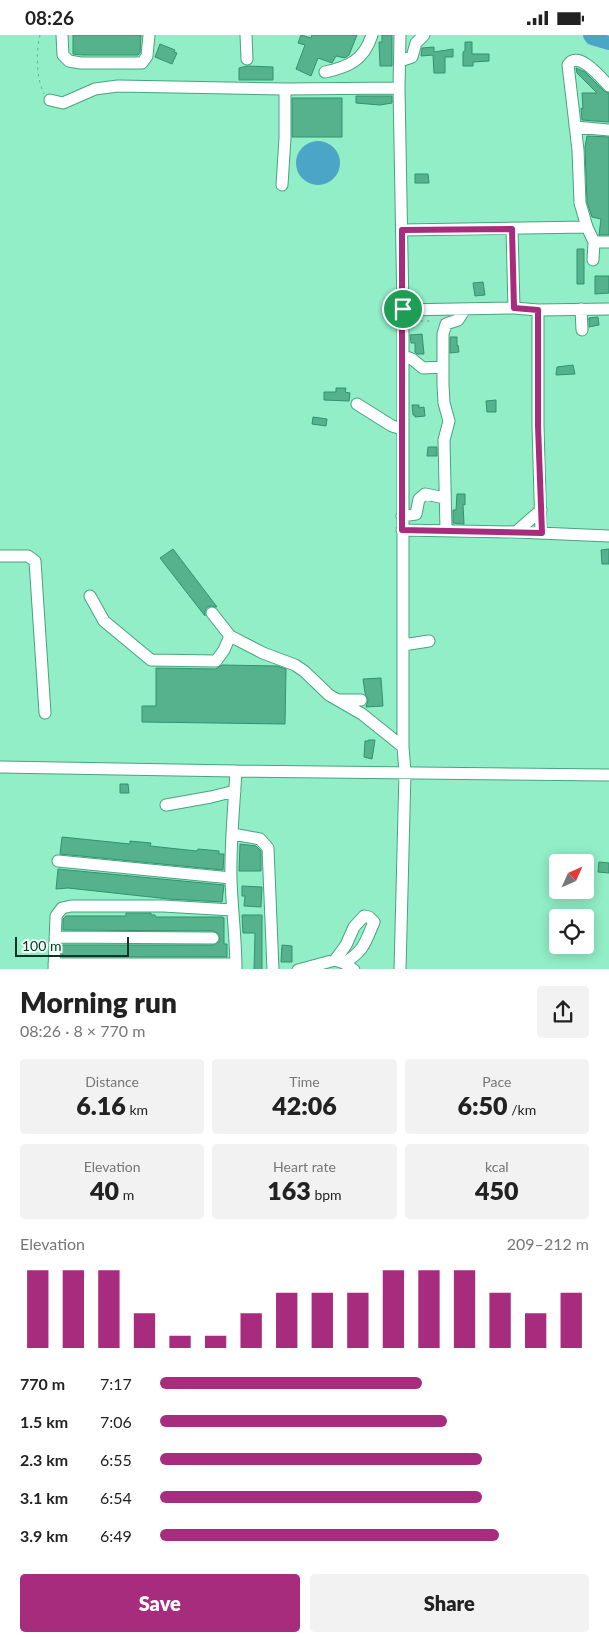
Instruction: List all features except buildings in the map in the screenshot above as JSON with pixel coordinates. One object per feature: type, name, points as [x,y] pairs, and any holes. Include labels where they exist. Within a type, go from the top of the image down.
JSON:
[{"type":"street","points":[[62,35],[62,55],[69,61],[81,63],[142,63],[147,56],[149,35]]},
{"type":"street","points":[[246,35],[247,59]]},
{"type":"street","points":[[325,71],[351,64],[363,53],[372,35]]},
{"type":"street","points":[[400,35],[399,88],[403,315],[403,747],[405,772],[400,969]]},
{"type":"street","points":[[400,61],[412,57],[416,43],[424,35]]},
{"type":"street","points":[[593,260],[594,242],[587,227],[580,203],[575,127],[568,65],[571,61],[578,59],[585,62],[609,86]]},
{"type":"street","points":[[50,100],[63,103],[95,89],[118,86],[285,89],[399,88]]},
{"type":"street","points":[[282,185],[285,138],[285,89]]},
{"type":"street","points":[[575,127],[609,130]]},
{"type":"street","points":[[402,230],[587,227]]},
{"type":"street","points":[[512,229],[514,308]]},
{"type":"street","points":[[594,242],[609,242]]},
{"type":"street","points":[[403,315],[465,309],[609,309]]},
{"type":"street","points":[[446,530],[444,440],[449,421],[444,403],[444,325],[458,320],[465,309]]},
{"type":"street","points":[[581,309],[582,331]]},
{"type":"street","points":[[538,310],[538,426],[542,533]]},
{"type":"street","points":[[403,357],[412,359],[423,368],[443,367]]},
{"type":"street","points":[[357,404],[392,426],[402,429]]},
{"type":"street","points":[[402,516],[416,514],[419,499],[425,494],[445,497]]},
{"type":"street","points":[[516,532],[541,510]]},
{"type":"street","points":[[402,530],[609,536]]},
{"type":"street","points":[[0,556],[28,556],[35,561],[45,713]]},
{"type":"street","points":[[90,596],[104,621],[153,661],[216,661],[224,650],[230,636]]},
{"type":"street","points":[[212,613],[230,636],[263,653],[295,665],[304,671],[324,691],[362,715],[403,747]]},
{"type":"street","points":[[403,645],[429,641]]},
{"type":"street","points":[[336,700],[361,700]]},
{"type":"street","points":[[0,767],[609,775]]},
{"type":"street","points":[[232,910],[163,906],[71,906],[62,908],[56,916],[54,967],[236,967],[236,940],[232,910],[231,878],[236,771]]},
{"type":"street","points":[[166,805],[235,791]]},
{"type":"street","points":[[233,835],[260,839],[268,848],[273,969]]},
{"type":"street","points":[[58,861],[231,878]]},
{"type":"street","points":[[54,937],[213,939]]},
{"type":"street","points":[[298,969],[339,962],[354,969]]},
{"type":"path","points":[[40,35],[37,48],[39,76],[43,92],[50,100]]},
{"type":"path","points":[[403,315],[431,321]]},
{"type":"water","points":[[318,141],[330,145],[336,151],[340,163],[336,175],[330,181],[318,185],[306,181],[300,175],[296,163],[300,151],[306,145]]},
{"type":"waterway","points":[[590,35],[592,38],[609,43]]},
{"type":"route","points":[[512,229],[514,308],[538,310],[538,426],[542,533],[402,530],[403,309],[402,230],[512,229]]}]
